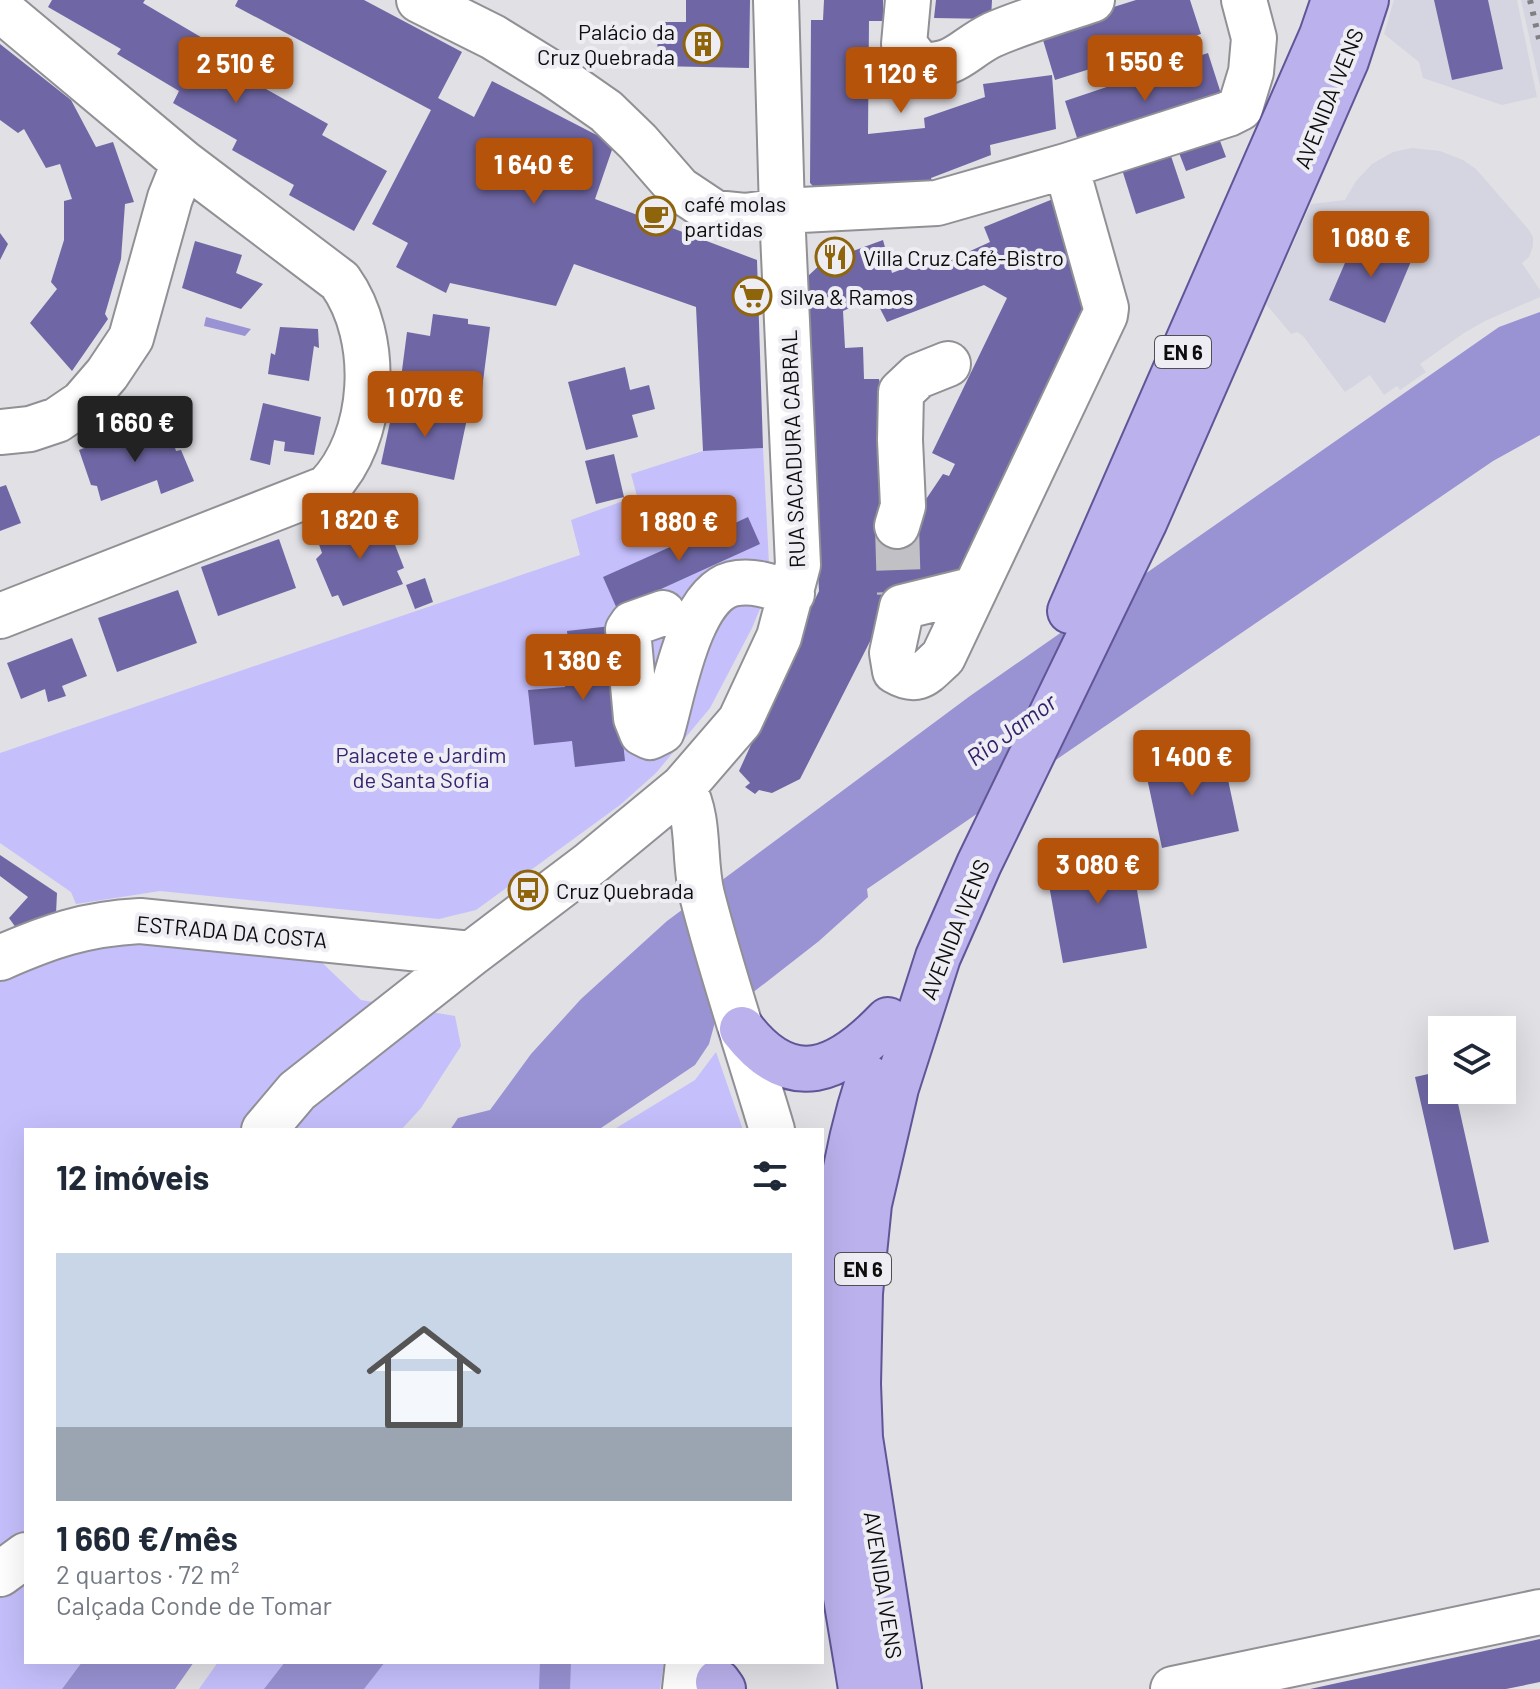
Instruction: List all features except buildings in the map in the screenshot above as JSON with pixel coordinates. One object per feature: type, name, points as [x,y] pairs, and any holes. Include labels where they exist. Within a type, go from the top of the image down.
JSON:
[{"type":"main road","name":"AVENIDA IVENS","points":[[861,1689],[834,1525],[825,1389],[830,1294],[841,1187],[867,1085],[888,1020],[1310,62],[1334,0]]},
{"type":"main road","name":"AVENIDA IVENS","points":[[899,1689],[860,1438],[858,1384],[862,1278],[869,1204],[896,1088],[938,957],[979,864],[1145,521],[1346,61],[1366,0]]},
{"type":"main road","points":[[742,1029],[755,1045],[782,1065],[810,1070],[845,1058],[864,1045],[888,1020]]},
{"type":"street","points":[[419,0],[472,12],[606,111],[679,189],[715,213],[745,216],[782,211],[937,203],[1228,114],[1240,108],[1251,72],[1254,38],[1244,0]]},
{"type":"street","name":"RUA SACADURA CABRAL","points":[[266,1128],[297,1091],[591,863],[683,787],[740,721],[779,637],[798,565],[776,0]]},
{"type":"street","points":[[908,0],[904,44],[920,65],[940,66],[969,52],[989,36],[1092,0]]},
{"type":"street","points":[[0,9],[184,163],[340,281],[352,299],[368,352],[363,414],[352,455],[340,475],[327,488],[0,616]]},
{"type":"street","points":[[0,432],[30,429],[57,420],[82,403],[107,374],[131,338],[170,198],[184,163]]},
{"type":"street","points":[[975,589],[901,600],[892,653],[895,671],[908,678],[922,676],[943,657],[1105,315],[1106,308],[1066,166]]},
{"type":"street","points":[[897,526],[903,506],[901,392],[918,376],[948,364]]},
{"type":"street","points":[[663,613],[632,624],[628,630],[636,718],[642,733],[650,737],[662,731],[693,627],[708,600],[720,589],[741,582],[758,583],[792,594]]},
{"type":"street","points":[[683,787],[692,805],[696,825],[701,892],[771,1128]]},
{"type":"street","points":[[638,822],[701,892]]},
{"type":"street","name":"ESTRADA DA COSTA","points":[[0,958],[65,931],[106,923],[140,921],[471,954]]},
{"type":"street","points":[[0,1574],[24,1556]]},
{"type":"street","points":[[1173,1689],[1540,1612]]},
{"type":"shaded area","points":[[1394,0],[1517,0],[1537,97],[1502,105],[1423,78],[1419,62],[1384,34]]},
{"type":"shaded area","points":[[1521,0],[1540,0],[1540,86]]},
{"type":"shaded area","points":[[1412,148],[1440,151],[1476,169],[1529,230],[1533,246],[1529,257],[1522,263],[1540,290],[1540,297],[1464,333],[1420,364],[1426,372],[1400,390],[1397,386],[1384,395],[1370,375],[1345,392],[1303,336],[1297,332],[1291,334],[1266,304],[1311,204],[1345,200],[1356,181],[1372,164],[1393,152]]},
{"type":"green space","name":"Palacete e Jardim de Santa Sofia","points":[[763,448],[769,564],[764,599],[710,708],[656,773],[620,805],[476,910],[439,919],[160,891],[76,904],[71,892],[0,843],[0,753],[580,555],[571,520],[637,496],[631,474],[703,451]]},
{"type":"green space","points":[[106,939],[313,954],[361,1000],[455,1016],[461,1046],[421,1108],[403,1128],[24,1128],[24,1664],[81,1664],[62,1689],[0,1689],[0,975]]},
{"type":"green space","points":[[716,1052],[742,1128],[616,1128],[695,1080]]},
{"type":"green space","points":[[217,1664],[664,1664],[660,1689],[199,1689]]},
{"type":"water","name":"Rio Jamor","points":[[1540,312],[1540,435],[1493,461],[867,889],[868,897],[819,941],[715,1022],[709,1044],[695,1065],[601,1128],[451,1128],[458,1118],[490,1110],[531,1054],[581,999],[667,921],[970,696],[1499,327]]},
{"type":"water","points":[[206,317],[251,329],[245,336],[204,326]]},
{"type":"water","points":[[81,1664],[193,1664],[175,1689],[62,1689]]},
{"type":"water","points":[[283,1664],[383,1664],[364,1689],[264,1689]]},
{"type":"water","points":[[540,1664],[571,1664],[570,1689],[539,1689]]},
{"type":"tunnel","points":[[897,526],[899,594]]},
{"type":"railway","points":[[1530,0],[1540,43]]},
{"type":"place","name":"Palácio da Cruz Quebrada","points":[[703,44]]},
{"type":"place","name":"café molas partidas","points":[[656,216]]},
{"type":"place","name":"Villa Cruz Café-Bistro","points":[[835,257]]},
{"type":"place","name":"Silva & Ramos","points":[[752,296]]},
{"type":"place","name":"Cruz Quebrada","points":[[528,890]]}]
